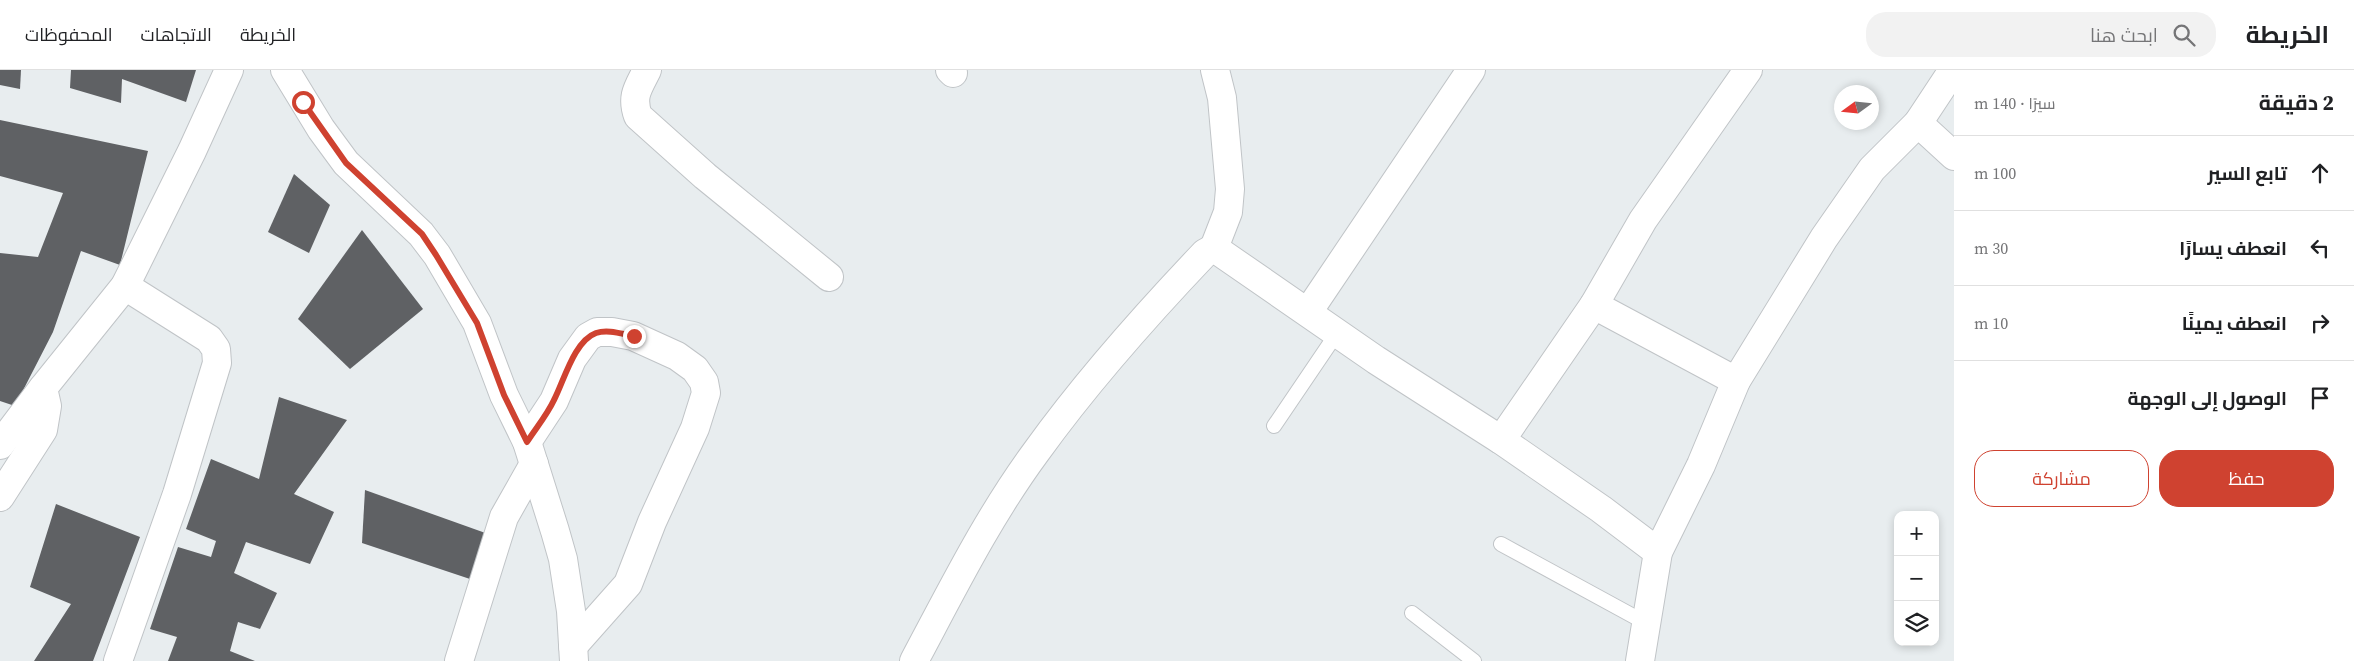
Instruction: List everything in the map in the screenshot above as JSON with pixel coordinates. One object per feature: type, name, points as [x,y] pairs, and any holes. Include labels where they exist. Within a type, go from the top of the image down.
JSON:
[{"type":"street","points":[[0,446],[43,388],[124,286],[192,151],[229,70]]},
{"type":"street","points":[[285,70],[316,122],[346,163],[422,234],[477,323],[504,395],[531,453],[563,559],[571,611],[574,653]]},
{"type":"street","points":[[647,70],[635,94],[634,103],[638,116],[705,176],[830,277]]},
{"type":"street","points":[[914,661],[979,541],[1035,452],[1128,335],[1205,253],[1214,248],[1228,212],[1230,189],[1222,98],[1215,70]]},
{"type":"street","points":[[1308,312],[1471,70]]},
{"type":"street","points":[[1501,440],[1594,305],[1643,220],[1748,70]]},
{"type":"street","points":[[1640,661],[1658,552],[1701,465],[1736,382],[1824,238],[1872,170],[1918,122],[1953,70]]},
{"type":"street","points":[[1918,122],[1954,156]]},
{"type":"street","points":[[1214,248],[1336,333],[1501,440],[1601,508],[1658,552]]},
{"type":"street","points":[[118,661],[177,494],[217,363],[216,349],[209,339],[124,286]]},
{"type":"street","points":[[1594,305],[1736,382]]},
{"type":"street","points":[[459,661],[504,517],[572,359],[588,337],[596,332],[612,332],[634,336],[677,356],[695,369],[704,382],[706,393],[695,428],[652,522],[628,584],[574,653]]},
{"type":"street","points":[[0,497],[43,430],[46,418],[43,388]]},
{"type":"lane","points":[[1274,426],[1336,333]]},
{"type":"lane","points":[[1501,544],[1646,623]]},
{"type":"lane","points":[[1412,613],[1474,661]]},
{"type":"building","points":[[0,70],[21,70],[20,89],[0,85]]},
{"type":"building","points":[[71,70],[196,70],[186,102],[122,79],[121,103],[70,88]]},
{"type":"building","points":[[0,120],[148,151],[120,265],[81,251],[53,332],[15,406],[0,401],[0,253],[38,257],[63,193],[0,176]]},
{"type":"building","points":[[294,174],[330,205],[309,253],[268,232]]},
{"type":"building","points":[[362,230],[423,309],[350,369],[298,319]]},
{"type":"building","points":[[279,397],[347,420],[294,494],[334,512],[310,564],[246,542],[234,573],[277,593],[260,629],[238,622],[230,651],[255,661],[168,661],[177,637],[150,629],[178,547],[211,557],[216,541],[186,529],[211,459],[259,479]]},
{"type":"building","points":[[365,490],[491,535],[476,581],[362,543]]},
{"type":"building","points":[[56,504],[140,537],[93,661],[34,661],[71,604],[30,587]]},
{"type":"route","points":[[303,102],[346,163],[422,234],[436,255],[477,323],[504,395],[527,442],[554,400],[572,359],[588,337],[596,332],[612,332],[634,336]]}]
